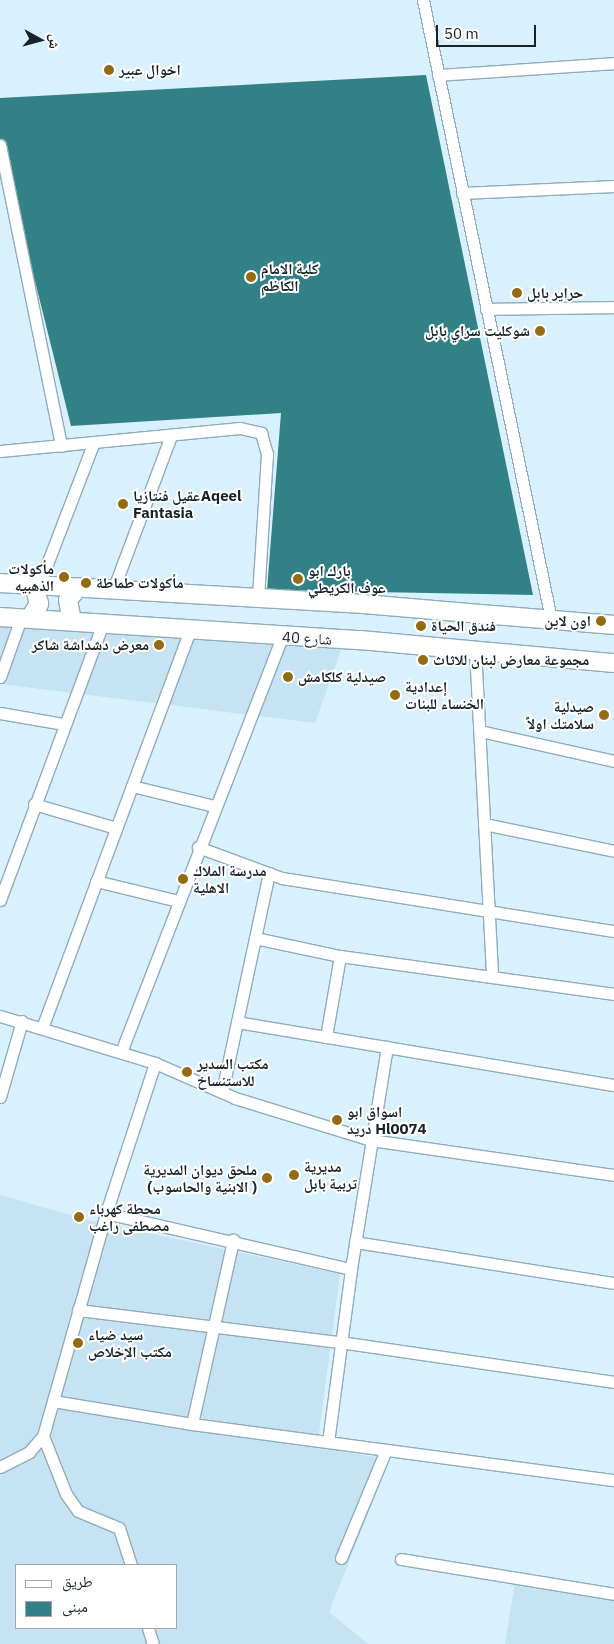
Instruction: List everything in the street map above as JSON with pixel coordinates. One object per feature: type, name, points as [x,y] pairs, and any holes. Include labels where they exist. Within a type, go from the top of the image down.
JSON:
[{"type":"main road","points":[[0,583],[258,598],[614,625]]},
{"type":"main road","points":[[25,618],[39,604],[36,585]]},
{"type":"main road","points":[[72,621],[68,600],[78,587]]},
{"type":"main road","name":"شارع 40","points":[[0,617],[191,628],[475,649],[614,663]]},
{"type":"street","points":[[423,0],[551,620]]},
{"type":"street","points":[[438,75],[614,63]]},
{"type":"street","points":[[0,145],[60,446]]},
{"type":"street","points":[[462,192],[614,186]]},
{"type":"street","points":[[486,309],[614,307]]},
{"type":"street","points":[[0,451],[93,444],[240,428],[261,433],[267,454],[258,598]]},
{"type":"street","points":[[113,590],[170,436]]},
{"type":"street","points":[[36,585],[93,444]]},
{"type":"street","points":[[0,678],[25,618]]},
{"type":"street","points":[[0,900],[34,804],[103,623]]},
{"type":"street","points":[[42,1028],[191,628]]},
{"type":"street","points":[[121,1052],[214,806],[282,636]]},
{"type":"street","points":[[475,649],[492,977]]},
{"type":"street","points":[[0,714],[64,724]]},
{"type":"street","points":[[480,731],[614,761]]},
{"type":"street","points":[[132,786],[214,806]]},
{"type":"street","points":[[34,804],[116,828]]},
{"type":"street","points":[[484,824],[614,850]]},
{"type":"street","points":[[198,848],[269,874],[488,912],[614,931]]},
{"type":"street","points":[[222,1092],[269,874]]},
{"type":"street","points":[[96,881],[178,901]]},
{"type":"street","points":[[255,938],[340,956],[614,994]]},
{"type":"street","points":[[326,1037],[340,956]]},
{"type":"street","points":[[0,1016],[22,1021],[155,1063],[222,1092],[371,1140],[614,1175]]},
{"type":"street","points":[[0,1097],[22,1021]]},
{"type":"street","points":[[237,1022],[614,1085]]},
{"type":"street","points":[[328,1442],[340,1342],[387,1047]]},
{"type":"street","points":[[0,1467],[29,1452],[43,1436],[106,1213],[155,1063]]},
{"type":"street","points":[[106,1213],[233,1240],[351,1269]]},
{"type":"street","points":[[192,1424],[233,1240]]},
{"type":"street","points":[[356,1242],[614,1283]]},
{"type":"street","points":[[78,1310],[340,1342],[614,1382]]},
{"type":"street","points":[[53,1401],[192,1424],[614,1480]]},
{"type":"street","points":[[43,1436],[74,1505],[100,1522],[119,1528],[131,1564]]},
{"type":"street","points":[[341,1558],[386,1450]]},
{"type":"street","points":[[400,1559],[614,1594]]},
{"type":"street","points":[[148,1629],[153,1644]]},
{"type":"shaded area","points":[[0,627],[343,645],[315,723],[0,684]]},
{"type":"shaded area","points":[[0,1195],[92,1221],[340,1274],[317,1448],[390,1459],[329,1612],[368,1644],[0,1644]]},
{"type":"shaded area","points":[[515,1582],[614,1598],[614,1644],[505,1644]]},
{"type":"building","name":"كلية الامام الكاظم","points":[[426,75],[533,595],[267,590],[281,413],[71,426],[0,140],[0,98]]},
{"type":"place","name":"اخوال عبير","points":[[109,70]]},
{"type":"place","name":"كلية الامام الكاظم","points":[[251,277]]},
{"type":"place","name":"حراير بابل","points":[[517,293]]},
{"type":"place","name":"شوكليت سراي بابل","points":[[540,331]]},
{"type":"place","name":"عقيل فنتازياAqeel Fantasia","points":[[123,504]]},
{"type":"place","name":"مأكولات الذهبيه","points":[[64,577]]},
{"type":"place","name":"بارك ابو عوف الكريطي","points":[[298,579]]},
{"type":"place","name":"مأكولات طماطة","points":[[86,583]]},
{"type":"place","name":"اون لاين","points":[[601,621]]},
{"type":"place","name":"فندق الحياة","points":[[421,626]]},
{"type":"place","name":"معرض دشداشة شاكر","points":[[159,645]]},
{"type":"place","name":"مجموعة معارض لبنان للاثاث","points":[[423,660]]},
{"type":"place","name":"صيدلية كلكامش","points":[[288,677]]},
{"type":"place","name":"إعدادية الخنساء للبنات","points":[[395,695]]},
{"type":"place","name":"صيدلية سلامتك اولاً","points":[[604,715]]},
{"type":"place","name":"مدرسة الملاك الاهلية","points":[[183,879]]},
{"type":"place","name":"مكتب السدير للاستنساخ","points":[[187,1072]]},
{"type":"place","name":"اسواق ابو دريد Hl0074","points":[[337,1120]]},
{"type":"place","name":"مديرية تربية بابل","points":[[294,1175]]},
{"type":"place","name":"ملحق ديوان المديرية (الابنية والحاسوب )","points":[[267,1178]]},
{"type":"place","name":"محطة كهرباء مصطفى راغب","points":[[79,1217]]},
{"type":"place","name":"سيد ضياء مكتب الإخلاص","points":[[78,1343]]}]
